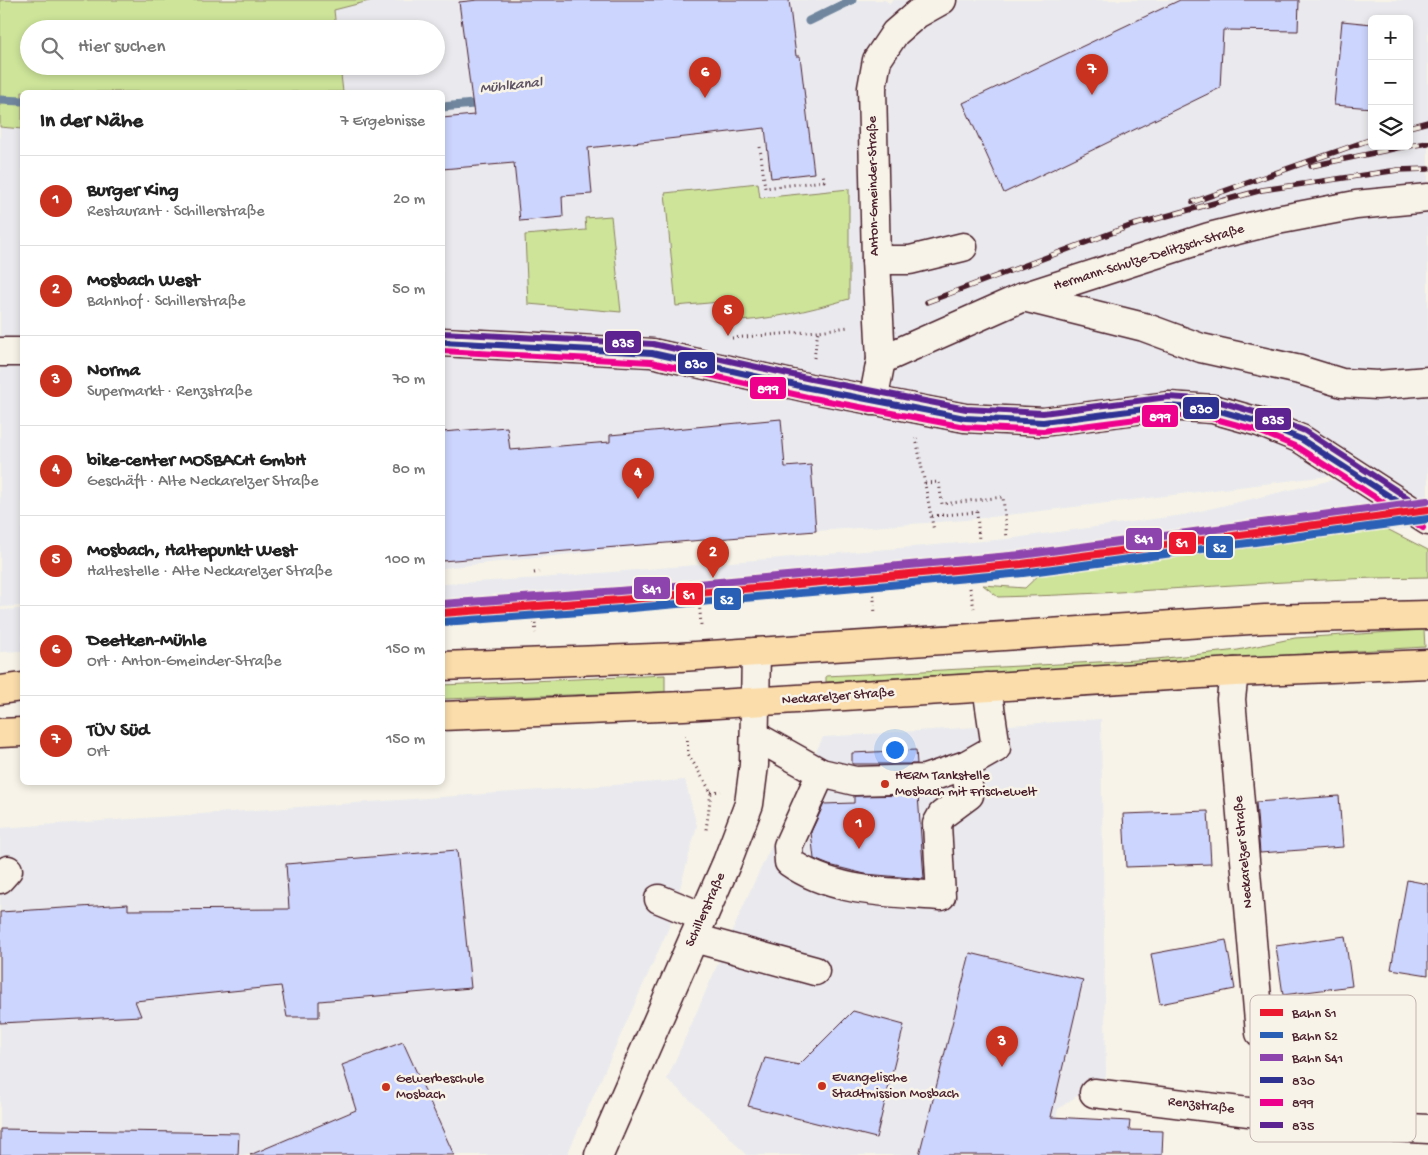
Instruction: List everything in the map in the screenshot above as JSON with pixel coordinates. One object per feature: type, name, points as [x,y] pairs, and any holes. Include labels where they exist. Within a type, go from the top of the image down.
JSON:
[{"type":"main road","points":[[445,666],[756,652],[1265,619],[1428,615]]},
{"type":"main road","name":"Neckarelzer Straße","points":[[445,716],[756,702],[1234,672],[1428,664]]},
{"type":"main road","points":[[0,690],[20,687]]},
{"type":"main road","points":[[0,733],[20,732]]},
{"type":"street","name":"Anton-Gmeinder-Straße","points":[[873,401],[881,360],[876,260],[872,88],[878,60],[894,33],[918,14],[942,0]]},
{"type":"street","name":"Hermann-Schulze-Delitzsch-Straße","points":[[881,360],[1024,297],[1209,237],[1277,220],[1356,205],[1428,198]]},
{"type":"street","points":[[876,260],[910,260],[963,247]]},
{"type":"street","points":[[1024,297],[1144,327],[1201,348],[1300,370],[1342,383],[1377,385],[1428,381]]},
{"type":"street","points":[[445,342],[652,353],[809,388],[965,418],[1043,422],[1168,406],[1214,409],[1259,422],[1301,439],[1428,520]]},
{"type":"street","points":[[0,352],[20,352]]},
{"type":"street","name":"Schillerstraße","points":[[599,1155],[749,804],[754,765],[756,652]]},
{"type":"street","name":"Neckarelzer Straße","points":[[1234,672],[1231,699],[1257,995]]},
{"type":"street","points":[[755,736],[821,773],[852,768],[966,765],[996,748],[987,687]]},
{"type":"street","points":[[821,773],[788,846],[789,862],[807,874],[859,889],[941,896],[937,824],[942,815],[969,795],[966,765]]},
{"type":"street","points":[[659,900],[698,927],[815,971]]},
{"type":"street","name":"Renzstraße","points":[[1094,1093],[1250,1112]]},
{"type":"path","points":[[760,147],[765,188],[824,181],[823,172]]},
{"type":"path","points":[[724,339],[818,331],[880,322]]},
{"type":"path","points":[[809,388],[818,331]]},
{"type":"path","points":[[915,436],[934,531]]},
{"type":"path","points":[[924,483],[939,482],[942,504],[1003,498],[1007,539]]},
{"type":"path","points":[[932,516],[977,512],[980,541]]},
{"type":"path","points":[[873,585],[875,614],[881,613]]},
{"type":"path","points":[[970,588],[974,608]]},
{"type":"path","points":[[699,599],[700,616]]},
{"type":"path","points":[[534,613],[536,637]]},
{"type":"shaded area","points":[[373,0],[885,0],[889,3],[894,0],[1428,0],[1428,526],[1188,556],[1187,549],[885,584],[445,620],[445,584],[540,578],[1007,539],[1183,515],[1370,471],[966,520],[697,540],[445,568],[445,90],[343,90],[341,75],[445,75],[445,20],[335,20],[333,10]]},
{"type":"shaded area","points":[[0,127],[20,129],[20,606],[0,607]]},
{"type":"shaded area","points":[[20,609],[20,651],[0,652],[0,610]]},
{"type":"shaded area","points":[[1101,719],[1106,1076],[1058,1109],[1048,1155],[746,1155],[724,1131],[667,1079],[750,891],[823,737]]},
{"type":"shaded area","points":[[685,780],[697,826],[670,925],[567,1155],[0,1155],[0,828]]},
{"type":"green space","points":[[0,0],[373,0],[334,10],[335,20],[20,20],[20,75],[341,75],[343,90],[20,90],[20,129],[0,127]]},
{"type":"green space","points":[[758,183],[760,198],[849,189],[849,299],[786,315],[722,322],[720,302],[676,306],[665,193]]},
{"type":"green space","points":[[611,216],[621,312],[528,304],[525,235],[586,230],[585,218]]},
{"type":"green space","points":[[1387,529],[1428,550],[1428,577],[1320,580],[1105,593],[998,597],[983,585],[1025,588],[1042,572],[1188,556]]},
{"type":"green space","points":[[1424,630],[1425,647],[826,682],[826,676],[1156,659],[1238,650],[1295,638]]},
{"type":"green space","points":[[665,675],[665,692],[445,699],[445,685]]},
{"type":"building","points":[[478,0],[789,0],[796,56],[800,56],[814,173],[771,178],[765,128],[588,148],[592,194],[562,196],[563,217],[520,221],[514,163],[445,169],[445,118],[474,115],[459,2]]},
{"type":"building","points":[[1180,0],[1299,0],[1298,31],[1223,30],[1220,88],[1004,193],[963,103]]},
{"type":"building","points":[[1342,21],[1368,24],[1368,108],[1334,105]]},
{"type":"building","points":[[781,419],[785,467],[811,465],[816,531],[445,561],[445,432],[507,427],[510,450],[610,442],[610,435]]},
{"type":"building","points":[[916,750],[917,764],[852,764],[852,753]]},
{"type":"building","points":[[918,795],[924,879],[865,874],[829,865],[814,859],[811,832],[824,804],[854,803],[854,796]]},
{"type":"building","points":[[1339,796],[1343,847],[1260,853],[1256,802]]},
{"type":"building","points":[[1208,811],[1211,864],[1126,867],[1123,814]]},
{"type":"building","points":[[457,850],[471,988],[319,1001],[319,1017],[287,1017],[281,986],[135,1001],[141,1016],[0,1023],[0,912],[128,904],[128,910],[289,909],[286,864]]},
{"type":"building","points":[[1407,880],[1428,884],[1428,975],[1391,969]]},
{"type":"building","points":[[1345,936],[1352,986],[1283,995],[1276,946]]},
{"type":"building","points":[[1226,940],[1235,989],[1160,1004],[1151,954]]},
{"type":"building","points":[[970,953],[1083,980],[1051,1117],[1130,1121],[1129,1130],[1163,1131],[1162,1155],[919,1155]]},
{"type":"building","name":"Evangelische Stadtmission Mosbach","points":[[853,1011],[904,1025],[876,1138],[748,1106],[765,1058],[799,1065]]},
{"type":"building","name":"Gewerbeschule Mosbach","points":[[403,1042],[454,1155],[250,1155],[356,1110],[342,1065]]},
{"type":"building","points":[[0,1129],[239,1133],[238,1155],[0,1155]]},
{"type":"waterway","name":"Mühlkanal","points":[[809,21],[852,0]]},
{"type":"waterway","name":"Mühlkanal","points":[[0,100],[20,101]]},
{"type":"waterway","name":"Mühlkanal","points":[[445,107],[484,103]]},
{"type":"railway","points":[[1413,126],[1428,122]]},
{"type":"railway","points":[[1193,202],[1368,140]]},
{"type":"railway","points":[[1413,145],[1428,143]]},
{"type":"railway","points":[[1311,166],[1388,150]]},
{"type":"railway","points":[[927,302],[1130,226],[1262,190],[1398,170],[1428,169]]},
{"type":"rail line","name":"S41","points":[[445,604],[619,591],[1021,555],[1427,501]]},
{"type":"rail line","name":"S1","points":[[445,613],[620,600],[1022,564],[1428,510]]},
{"type":"rail line","name":"S2","points":[[445,622],[621,609],[1023,573],[1428,519]]},
{"type":"transit line","name":"835","points":[[445,333],[653,344],[811,379],[966,409],[1043,413],[1168,397],[1214,400],[1261,414],[1305,431],[1428,511]]},
{"type":"transit line","name":"830","points":[[445,342],[652,353],[809,388],[965,418],[1043,422],[1168,406],[1213,409],[1259,422],[1301,439],[1428,521]]},
{"type":"transit line","name":"899","points":[[445,351],[651,362],[807,397],[965,427],[1043,431],[1168,415],[1212,418],[1256,430],[1297,447],[1423,528]]},
{"type":"place","name":"TÜV Süd","points":[[1092,95]]},
{"type":"place","name":"Deetken-Mühle","points":[[705,98]]},
{"type":"place","name":"Mosbach, Haltepunkt West","points":[[728,336]]},
{"type":"place","name":"bike-center MOSBACH GmbH","points":[[638,499]]},
{"type":"place","name":"Mosbach West","points":[[713,578]]},
{"type":"place","name":"HERM Tankstelle Mosbach mit Frischewelt","points":[[885,784]]},
{"type":"place","name":"Burger King","points":[[859,849]]},
{"type":"place","name":"Norma","points":[[1002,1067]]},
{"type":"place","name":"Evangelische Stadtmission Mosbach","points":[[822,1086]]},
{"type":"place","name":"Gewerbeschule Mosbach","points":[[386,1087]]}]
